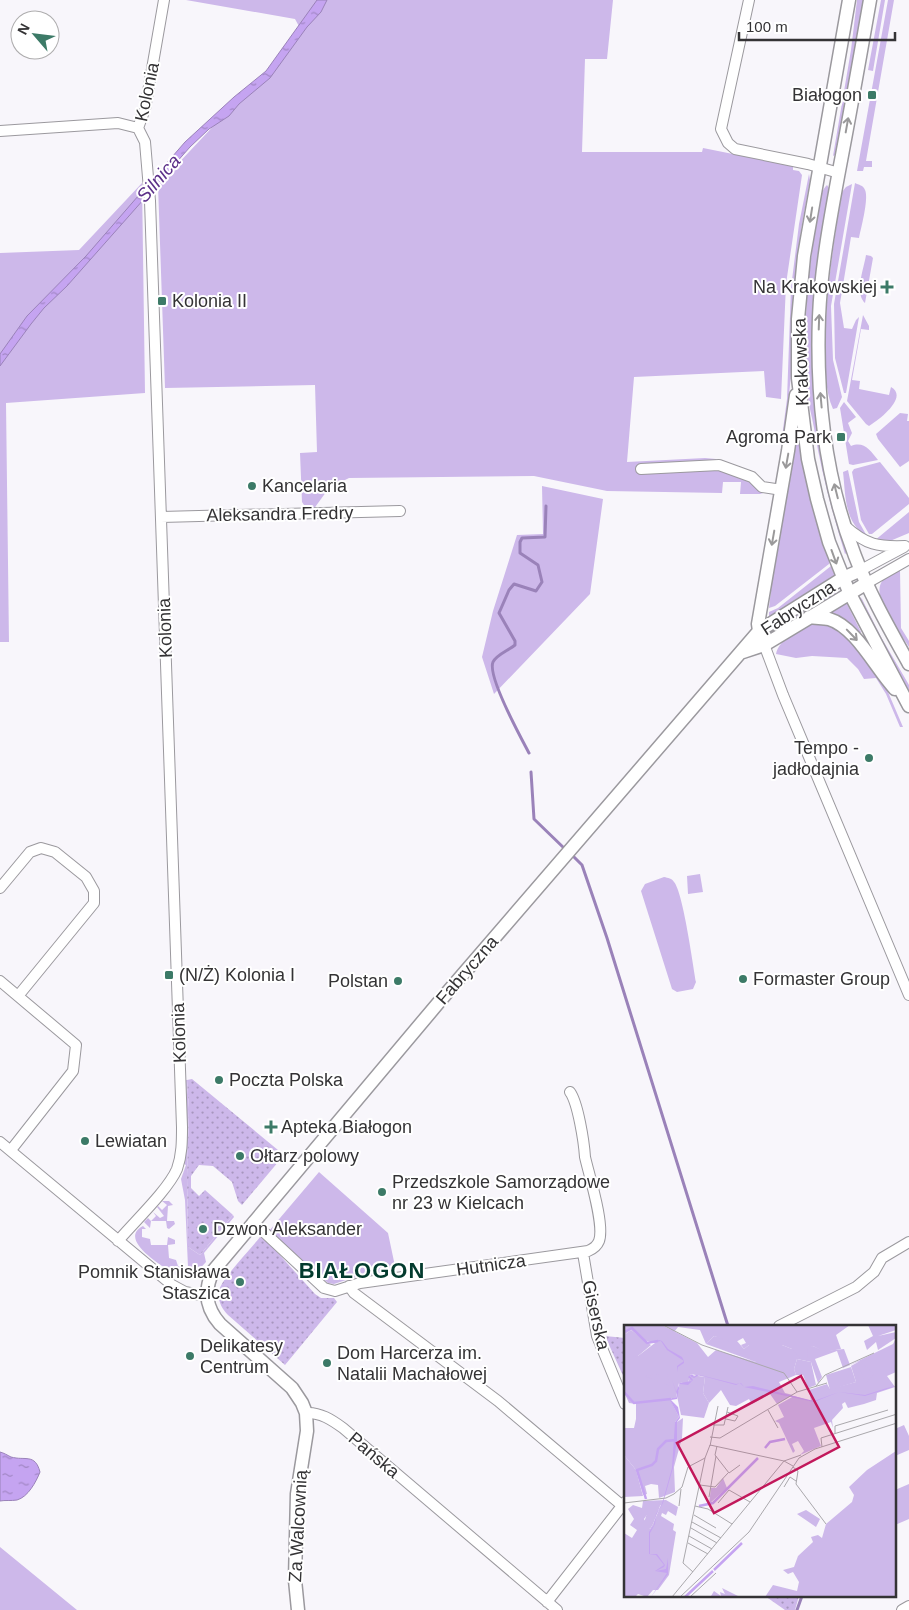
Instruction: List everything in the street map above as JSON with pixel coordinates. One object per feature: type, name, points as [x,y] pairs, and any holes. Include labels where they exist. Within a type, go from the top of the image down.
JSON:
[{"type":"main road","name":"Krakowska","points":[[849,0],[806,247],[800,293],[798,378],[811,476],[829,542],[849,592],[908,705]]},
{"type":"main road","name":"Krakowska","points":[[870,0],[823,266],[819,316],[819,370],[822,414],[828,457],[846,526],[861,570],[879,609],[909,664]]},
{"type":"main road","points":[[759,631],[758,624],[782,490],[798,378]]},
{"type":"main road","name":"Fabryczna","points":[[206,1296],[206,1288],[213,1271],[253,1222],[759,631],[843,578],[861,570]]},
{"type":"main road","name":"Fabryczna","points":[[741,653],[764,645],[849,592],[867,583]]},
{"type":"main road","points":[[809,617],[830,620],[846,629],[908,705]]},
{"type":"main road","points":[[206,1296],[210,1309],[217,1321],[292,1388],[306,1413]]},
{"type":"main road","name":"Za Walcownią","points":[[298,1610],[295,1580],[297,1494],[307,1431],[306,1413]]},
{"type":"street","name":"Kolonia","points":[[118,1241],[167,1184],[176,1170],[182,1150],[150,197],[145,142],[138,128],[146,109],[164,0]]},
{"type":"street","points":[[749,0],[721,130],[723,136],[735,149],[839,173]]},
{"type":"street","points":[[0,130],[118,123],[138,128]]},
{"type":"street","points":[[641,469],[720,465],[752,476],[762,486],[782,490]]},
{"type":"street","name":"Aleksandra Fredry","points":[[161,517],[400,511]]},
{"type":"street","points":[[846,526],[860,539],[870,544],[882,546],[907,545]]},
{"type":"street","points":[[861,570],[907,545]]},
{"type":"street","points":[[867,583],[909,559]]},
{"type":"street","points":[[759,631],[783,695],[909,995]]},
{"type":"street","points":[[0,888],[30,852],[40,848],[55,852],[86,877],[94,891],[94,904],[18,996]]},
{"type":"street","points":[[0,980],[76,1046],[73,1071],[10,1150]]},
{"type":"street","points":[[570,1092],[574,1099],[601,1228],[600,1240],[597,1245],[583,1253]]},
{"type":"street","points":[[0,1142],[176,1288],[185,1292],[206,1296]]},
{"type":"street","name":"Hutnicza","points":[[253,1222],[324,1288],[335,1291],[360,1283],[384,1279],[583,1253]]},
{"type":"street","points":[[781,1325],[856,1287],[874,1272],[882,1258],[909,1242]]},
{"type":"street","name":"Giserska","points":[[583,1253],[597,1336],[624,1402]]},
{"type":"street","points":[[349,1286],[354,1293],[505,1406],[624,1505],[548,1602]]},
{"type":"street","name":"Pańska","points":[[306,1413],[313,1412],[332,1420],[343,1428],[557,1610]]},
{"type":"street","points":[[902,1610],[909,1606]]},
{"type":"shaded area","points":[[186,0],[613,0],[607,59],[585,59],[582,152],[702,152],[703,148],[793,166],[793,170],[799,171],[802,175],[786,284],[781,399],[766,397],[764,371],[634,377],[627,462],[716,459],[716,465],[746,476],[766,492],[760,494],[740,494],[741,482],[723,482],[722,493],[607,491],[534,476],[349,478],[329,488],[313,510],[306,508],[302,502],[300,453],[317,452],[315,385],[165,388],[158,185],[235,103],[270,78],[301,30],[295,19]]},
{"type":"shaded area","points":[[857,0],[864,0],[835,155],[833,156],[851,50]]},
{"type":"shaded area","points":[[881,0],[885,0],[873,71],[868,70]]},
{"type":"shaded area","points":[[888,0],[894,0],[866,161],[872,161],[872,167],[864,167],[863,171],[857,171]]},
{"type":"shaded area","points":[[809,174],[810,180],[801,230],[793,304],[791,375],[785,435],[782,437],[787,399],[791,288],[799,224]]},
{"type":"shaded area","points":[[142,183],[145,393],[6,403],[9,642],[0,642],[0,253],[79,250]]},
{"type":"shaded area","points":[[855,183],[864,188],[866,199],[859,238],[851,237],[840,303],[844,328],[852,329],[859,317],[846,393],[844,393],[835,358],[834,304]]},
{"type":"shaded area","points":[[852,184],[831,306],[833,360],[842,397],[837,408],[833,409],[827,388],[825,353],[828,292],[842,192]]},
{"type":"shaded area","points":[[827,185],[829,188],[820,246],[812,331],[813,389],[822,453],[848,552],[845,554],[820,460],[808,400],[806,371],[805,331],[809,271],[818,207]]},
{"type":"shaded area","points":[[866,255],[873,258],[865,303],[860,293],[860,287]]},
{"type":"shaded area","points":[[863,315],[869,330],[861,329],[852,380],[860,381],[859,389],[889,395],[891,387],[896,391],[897,396],[891,408],[869,426],[847,401]]},
{"type":"shaded area","points":[[844,402],[856,417],[848,423],[852,433],[848,441],[851,446],[860,445],[866,447],[878,460],[853,465],[849,464],[840,408]]},
{"type":"shaded area","points":[[900,413],[908,414],[909,461],[900,467],[876,434]]},
{"type":"shaded area","points":[[797,439],[799,440],[816,516],[830,561],[829,564],[775,606],[769,608],[774,563]]},
{"type":"shaded area","points":[[880,462],[909,498],[909,504],[872,534],[869,534],[861,520],[852,472],[854,469]]},
{"type":"shaded area","points":[[848,470],[859,522],[868,538],[854,525],[850,517],[843,472]]},
{"type":"shaded area","points":[[542,486],[603,499],[590,594],[494,694],[482,657],[493,611],[517,535],[543,534]]},
{"type":"shaded area","points":[[909,512],[909,533],[890,541],[874,541]]},
{"type":"shaded area","points":[[831,566],[835,576],[769,616],[769,612],[778,608]]},
{"type":"shaded area","points":[[900,570],[901,628],[909,641],[909,647],[887,614],[880,595],[880,587],[883,580]]},
{"type":"shaded area","points":[[838,590],[835,594],[774,632],[771,630],[831,592]]},
{"type":"shaded area","points":[[860,597],[909,685],[909,693]]},
{"type":"shaded area","points":[[846,602],[861,632],[861,633],[828,613]]},
{"type":"shaded area","points":[[814,623],[829,624],[848,637],[885,685],[903,727],[900,727],[886,694],[876,678],[864,679],[858,669],[847,658],[812,656],[796,658],[776,654],[786,639]]},
{"type":"shaded area","points":[[700,874],[703,892],[688,894],[687,876]]},
{"type":"shaded area","points":[[664,877],[670,878],[673,881],[681,899],[696,982],[693,989],[677,992],[672,989],[641,891],[645,884]]},
{"type":"shaded area","points":[[192,1079],[284,1155],[242,1205],[238,1201],[232,1182],[213,1166],[199,1165],[191,1176],[191,1188],[199,1196],[205,1190],[233,1215],[200,1255],[188,1247],[187,1176],[189,1109],[187,1080]]},
{"type":"shaded area","points":[[186,1080],[189,1109],[187,1176],[188,1247],[200,1255],[233,1215],[234,1217],[204,1253],[206,1262],[190,1279],[181,1278],[188,1267],[185,1200],[181,1179],[186,1165],[184,1164],[187,1138]]},
{"type":"shaded area","points":[[319,1172],[388,1233],[396,1271],[352,1278],[334,1284],[328,1283],[269,1231]]},
{"type":"shaded area","points":[[162,1201],[169,1201],[173,1205],[168,1206],[167,1221],[174,1221],[175,1224],[169,1229],[167,1228],[166,1221],[151,1221],[156,1216],[153,1212],[160,1218],[164,1216],[157,1207],[162,1210],[167,1205]]},
{"type":"shaded area","points":[[148,1218],[151,1221],[150,1228],[144,1222]]},
{"type":"shaded area","points":[[143,1226],[146,1229],[142,1229],[142,1237],[150,1239],[151,1245],[167,1245],[168,1237],[175,1240],[175,1244],[168,1245],[169,1258],[176,1260],[178,1266],[184,1266],[179,1275],[177,1276],[154,1260],[139,1246],[135,1239],[136,1232]]},
{"type":"shaded area","points":[[260,1237],[268,1242],[315,1294],[321,1298],[334,1298],[337,1302],[285,1365],[228,1315],[219,1301],[219,1290],[222,1284]]},
{"type":"shaded area","points":[[605,1336],[624,1338],[624,1378]]},
{"type":"shaded area","points":[[904,1425],[909,1436],[909,1450],[896,1456],[896,1429]]},
{"type":"shaded area","points":[[909,1484],[909,1519],[896,1525],[896,1490]]},
{"type":"shaded area","points":[[0,1547],[77,1610],[0,1610]]},
{"type":"shaded area","points":[[768,1598],[798,1598],[795,1610],[785,1610]]},
{"type":"water","name":"Silnica","points":[[317,0],[327,0],[321,12],[307,27],[270,78],[239,104],[229,116],[209,129],[190,147],[67,286],[44,308],[0,366],[0,354],[27,316],[86,256],[185,142],[234,97],[266,71]]},
{"type":"water","points":[[0,1452],[11,1457],[32,1460],[38,1466],[40,1472],[34,1484],[25,1496],[17,1500],[0,1501]]},
{"type":"waterway","points":[[529,753],[506,707],[492,669],[495,659],[515,645],[515,641],[499,613],[509,590],[514,584],[536,591],[542,582],[538,565],[520,553],[520,542],[522,538],[545,537],[546,506]]},
{"type":"waterway","points":[[531,772],[534,819],[566,850]]},
{"type":"waterway","points":[[571,854],[582,865],[607,938],[728,1325]]},
{"type":"waterway","points":[[797,1610],[801,1598]]},
{"type":"place","name":"Białogon","points":[[872,95]]},
{"type":"place","name":"Na Krakowskiej","points":[[887,287]]},
{"type":"place","name":"Kolonia II","points":[[162,301]]},
{"type":"place","name":"Agroma Park","points":[[841,437]]},
{"type":"place","name":"Kancelaria","points":[[252,486]]},
{"type":"place","name":"Tempo - jadłodajnia","points":[[869,758]]},
{"type":"place","name":"(N/Ż) Kolonia I","points":[[169,975]]},
{"type":"place","name":"Formaster Group","points":[[743,979]]},
{"type":"place","name":"Polstan","points":[[398,981]]},
{"type":"place","name":"Poczta Polska","points":[[219,1080]]},
{"type":"place","name":"Apteka Białogon","points":[[271,1127]]},
{"type":"place","name":"Lewiatan","points":[[85,1141]]},
{"type":"place","name":"Ołtarz polowy","points":[[240,1156]]},
{"type":"place","name":"Przedszkole Samorządowe nr 23 w Kielcach","points":[[382,1192]]},
{"type":"place","name":"Dzwon Aleksander","points":[[203,1229]]},
{"type":"place","name":"Pomnik Stanisława Staszica","points":[[240,1282]]},
{"type":"place","name":"Delikatesy Centrum","points":[[190,1356]]},
{"type":"place","name":"Dom Harcerza im. Natalii Machałowej","points":[[327,1363]]},
{"type":"district","name":"BIAŁOGON","points":[[362,1270]]}]
